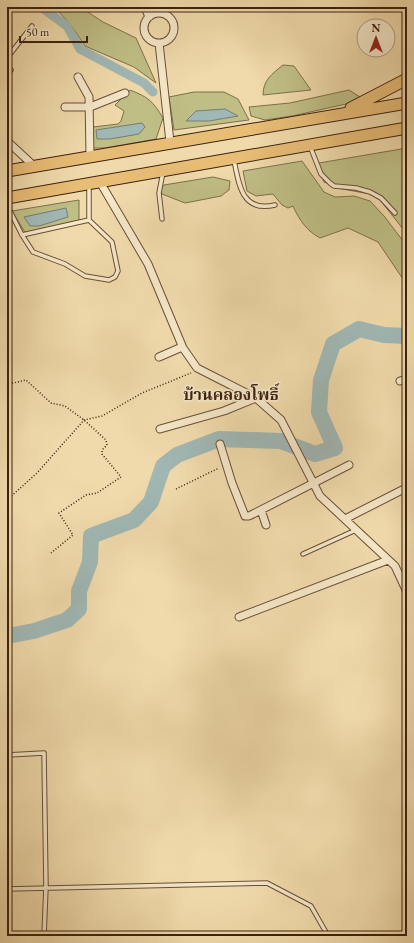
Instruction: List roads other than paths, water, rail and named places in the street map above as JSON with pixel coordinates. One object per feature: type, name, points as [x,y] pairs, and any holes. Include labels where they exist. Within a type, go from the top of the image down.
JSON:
[{"type":"main road","points":[[336,114],[366,102],[407,79]]},
{"type":"main road","points":[[7,171],[170,142],[407,103]]},
{"type":"main road","points":[[7,198],[407,128]]},
{"type":"street","points":[[145,7],[149,17]]},
{"type":"street","points":[[158,13],[171,18],[174,27],[172,37],[159,43],[154,42],[146,35],[144,26],[149,17],[158,13]]},
{"type":"street","points":[[159,43],[170,142]]},
{"type":"street","points":[[78,77],[89,97],[91,142],[90,156]]},
{"type":"street","points":[[65,107],[90,107],[125,93]]},
{"type":"street","points":[[7,141],[34,166]]},
{"type":"street","points":[[94,183],[148,264],[182,347],[197,368],[256,398],[281,420],[320,496],[395,566],[407,590]]},
{"type":"street","points":[[159,356],[182,347]]},
{"type":"street","points":[[160,429],[224,411],[256,398]]},
{"type":"street","points":[[220,444],[244,515],[249,516],[349,465]]},
{"type":"street","points":[[345,519],[406,488]]},
{"type":"street","points":[[261,510],[266,525]]},
{"type":"street","points":[[239,616],[388,560]]},
{"type":"lane","points":[[7,58],[32,26]]},
{"type":"lane","points":[[7,75],[11,70]]},
{"type":"lane","points":[[310,145],[321,174],[330,183],[334,186],[356,188],[370,192],[381,198],[395,213]]},
{"type":"lane","points":[[233,159],[239,187],[248,201],[254,206],[264,208],[275,205]]},
{"type":"lane","points":[[162,219],[159,193],[163,171]]},
{"type":"lane","points":[[89,220],[94,183]]},
{"type":"lane","points":[[7,206],[19,230],[33,252],[65,264],[85,276],[109,280],[115,277],[118,271],[112,242],[89,220]]},
{"type":"lane","points":[[22,235],[89,220]]},
{"type":"lane","points":[[303,554],[357,530]]},
{"type":"lane","points":[[7,755],[44,753],[46,887],[44,936]]},
{"type":"lane","points":[[7,889],[46,887],[267,884],[311,906],[327,934]]},
{"type":"water","points":[[225,109],[238,116],[209,121],[186,121],[196,111]]},
{"type":"water","points":[[142,123],[145,127],[139,134],[110,139],[97,139],[96,130]]},
{"type":"water","points":[[66,208],[68,217],[39,226],[30,226],[24,217]]},
{"type":"waterway","points":[[41,7],[67,26],[80,49],[144,83],[153,92]]},
{"type":"waterway","points":[[7,636],[34,631],[67,620],[79,609],[79,591],[90,562],[91,536],[134,520],[151,502],[163,466],[177,455],[219,439],[281,441],[315,454],[335,448],[319,412],[321,380],[333,344],[359,329],[384,335],[407,336]]},
{"type":"district","name":"บ้านคลองโพธิ์","points":[[231,394]]}]
